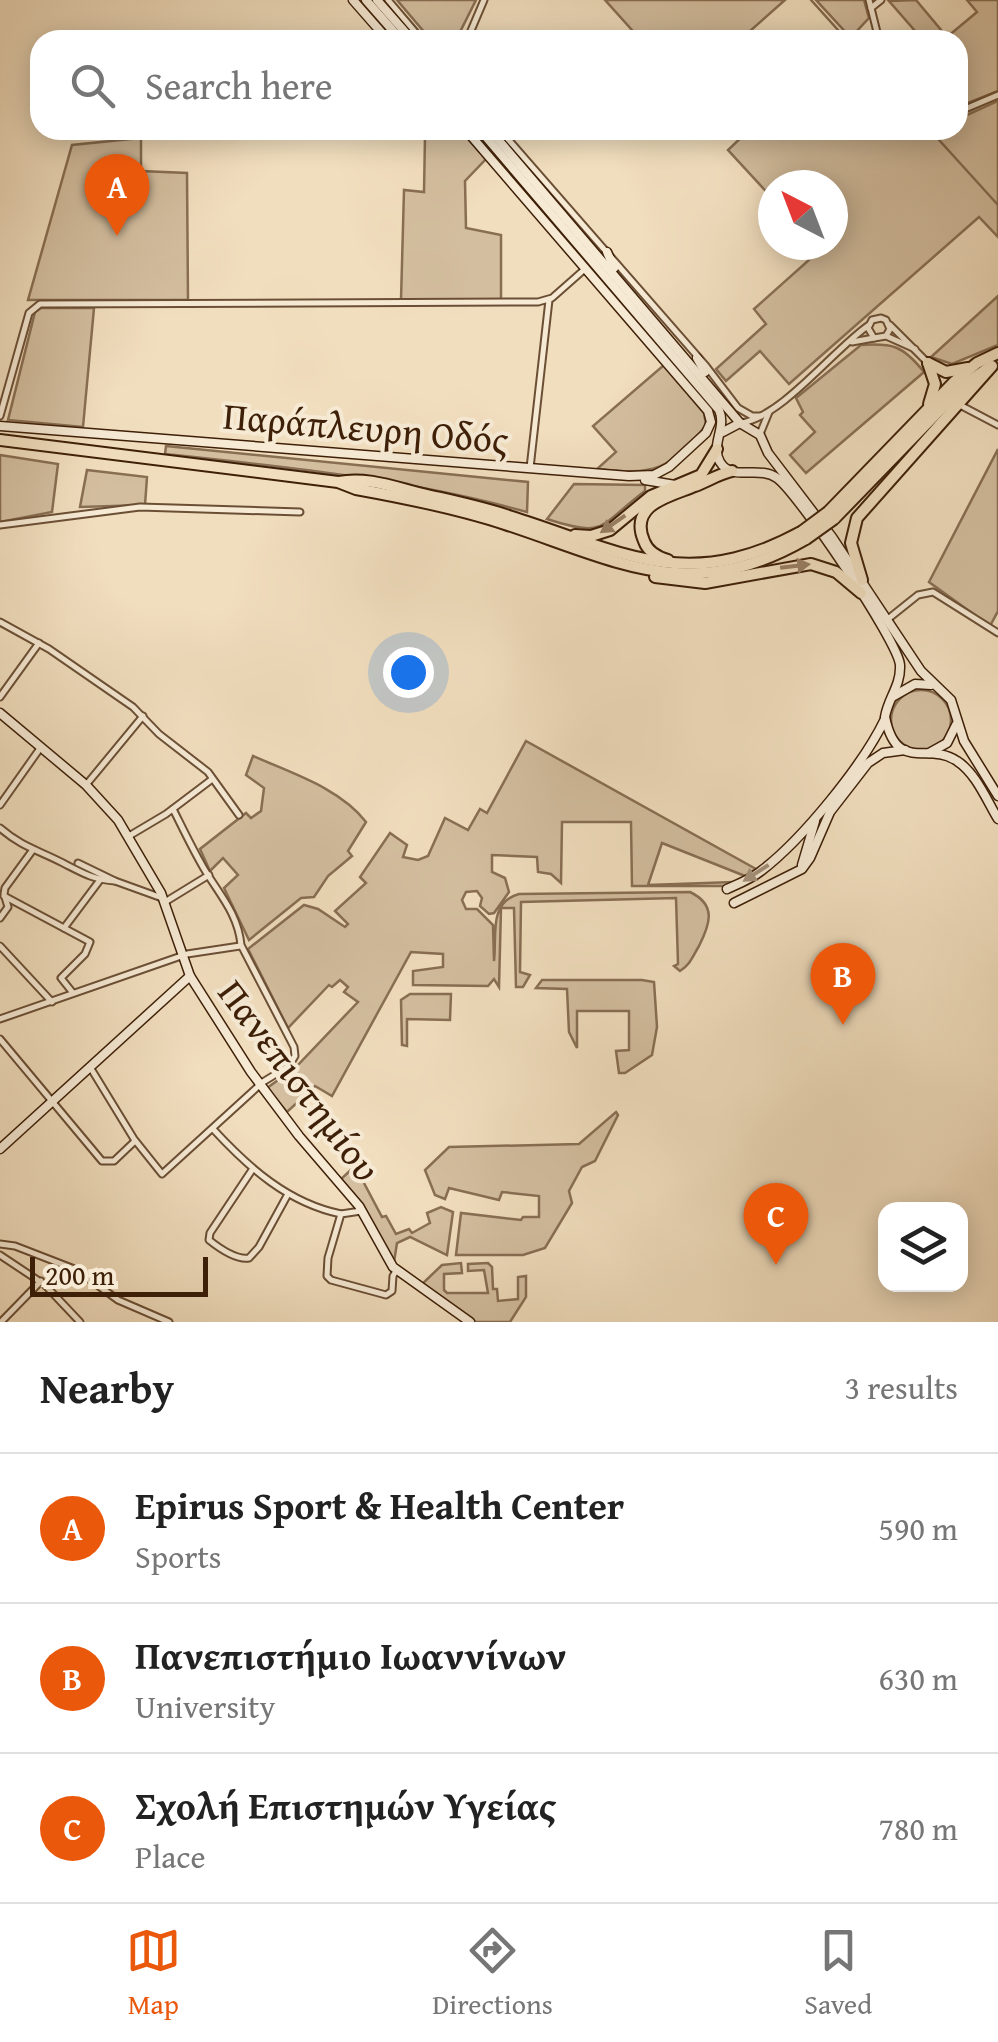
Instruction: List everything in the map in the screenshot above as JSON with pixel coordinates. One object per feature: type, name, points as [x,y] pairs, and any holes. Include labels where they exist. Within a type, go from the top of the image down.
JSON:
[{"type":"highway","points":[[831,515],[923,414],[974,366],[998,353]]},
{"type":"highway","points":[[928,363],[946,372],[974,366]]},
{"type":"highway","points":[[923,414],[935,388],[928,363]]},
{"type":"highway","points":[[862,580],[851,543],[857,518],[995,364]]},
{"type":"highway","points":[[631,568],[686,574],[764,559],[831,515],[965,384],[995,364]]},
{"type":"highway","points":[[0,440],[338,482],[484,518],[671,581],[704,583],[816,564],[836,572],[861,593]]},
{"type":"highway","points":[[550,531],[584,536],[613,528],[646,498],[701,474],[717,449]]},
{"type":"highway","points":[[683,564],[649,550],[642,533],[644,513],[662,498],[732,472]]},
{"type":"highway","points":[[338,482],[352,479],[420,493],[512,517],[638,560],[683,564],[742,555],[803,535]]},
{"type":"street","points":[[353,0],[379,30]]},
{"type":"street","points":[[366,0],[392,30]]},
{"type":"street","points":[[377,0],[403,30]]},
{"type":"street","points":[[388,0],[414,30]]},
{"type":"street","points":[[471,30],[484,0]]},
{"type":"street","points":[[868,0],[876,30]]},
{"type":"street","points":[[871,8],[881,0]]},
{"type":"street","points":[[968,108],[998,95]]},
{"type":"street","points":[[475,140],[586,268]]},
{"type":"street","points":[[484,140],[497,166]]},
{"type":"street","points":[[486,140],[719,410],[723,421],[717,449],[719,461],[732,472],[767,473],[781,481],[861,593],[898,658],[894,696],[869,748],[783,852],[758,874],[727,890]]},
{"type":"street","points":[[499,140],[740,423],[760,435]]},
{"type":"street","points":[[509,140],[738,408],[760,416]]},
{"type":"street","points":[[607,252],[617,277]]},
{"type":"street","points":[[0,416],[28,312],[40,304],[525,302],[548,300],[586,268],[599,268]]},
{"type":"street","name":"Παράπλευρη Οδός","points":[[0,426],[634,476],[663,471],[709,428],[711,419],[706,408],[586,268]]},
{"type":"street","points":[[530,468],[548,300]]},
{"type":"street","points":[[721,434],[774,406],[878,318],[928,363]]},
{"type":"street","points":[[886,336],[888,323]]},
{"type":"street","points":[[869,325],[874,338]]},
{"type":"street","points":[[850,343],[886,336],[914,349]]},
{"type":"street","points":[[697,358],[707,381]]},
{"type":"street","points":[[958,404],[998,425]]},
{"type":"street","points":[[774,406],[760,435],[764,446],[933,686],[951,700],[964,742],[998,796]]},
{"type":"street","points":[[752,471],[761,461],[764,446]]},
{"type":"street","points":[[634,476],[675,485]]},
{"type":"street","points":[[0,525],[140,508],[300,512]]},
{"type":"street","points":[[888,619],[918,595],[933,592],[998,634]]},
{"type":"street","points":[[0,622],[116,694],[204,769],[238,815]]},
{"type":"street","points":[[0,697],[39,643]]},
{"type":"street","points":[[894,696],[916,684],[933,686]]},
{"type":"street","name":"Πανεπιστημίου","points":[[0,714],[86,785],[129,836],[164,900],[190,976],[260,1084],[362,1211],[396,1271],[470,1322]]},
{"type":"street","points":[[86,785],[142,716]]},
{"type":"street","points":[[885,719],[893,740],[905,750]]},
{"type":"street","points":[[924,755],[946,742],[957,721]]},
{"type":"street","points":[[0,805],[40,747]]},
{"type":"street","points":[[734,902],[802,869],[830,812],[868,763],[883,754],[905,750],[942,755],[959,762],[998,819]]},
{"type":"street","points":[[129,836],[211,780]]},
{"type":"street","points":[[90,1067],[135,1141],[156,1170],[164,1174],[260,1084],[289,1066],[296,1051],[242,945],[227,901],[173,809]]},
{"type":"street","points":[[802,869],[818,813]]},
{"type":"street","points":[[0,828],[32,852],[100,880],[115,881]]},
{"type":"street","points":[[0,918],[8,907],[6,886],[32,852]]},
{"type":"street","points":[[783,852],[802,869]]},
{"type":"street","points":[[78,862],[164,900],[209,875]]},
{"type":"street","points":[[64,928],[100,880]]},
{"type":"street","points":[[4,896],[88,940],[91,945],[62,976],[62,983],[73,993]]},
{"type":"street","points":[[0,1019],[182,956],[242,945]]},
{"type":"street","points":[[0,946],[52,1002]]},
{"type":"street","points":[[0,1149],[190,976]]},
{"type":"street","points":[[0,1039],[104,1162],[114,1161],[135,1141]]},
{"type":"street","points":[[213,1128],[252,1170],[288,1194],[341,1214],[362,1211]]},
{"type":"street","points":[[252,1170],[210,1233],[210,1241],[237,1257],[249,1258],[263,1241],[288,1194]]},
{"type":"street","points":[[341,1214],[328,1258],[328,1278],[386,1295],[392,1291],[396,1271]]},
{"type":"street","points":[[0,1244],[77,1270],[118,1300],[169,1322]]},
{"type":"street","points":[[0,1255],[41,1281],[80,1322]]},
{"type":"street","points":[[1,1322],[41,1281]]},
{"type":"shaded area","points":[[397,0],[476,0],[461,30],[422,30]]},
{"type":"shaded area","points":[[605,0],[785,0],[751,30],[632,30]]},
{"type":"shaded area","points":[[816,0],[864,0],[869,18],[858,30],[844,30]]},
{"type":"shaded area","points":[[916,0],[941,30],[914,30],[889,1]]},
{"type":"shaded area","points":[[967,0],[998,0],[998,91],[968,103],[968,30],[955,30],[977,12]]},
{"type":"shaded area","points":[[998,101],[998,237],[979,217],[789,384],[760,351],[726,381],[716,369],[766,324],[754,309],[809,260],[848,260],[848,170],[758,170],[758,183],[728,150],[738,140],[968,140],[968,114]]},
{"type":"shaded area","points":[[141,140],[141,171],[187,173],[188,300],[28,300],[72,145]]},
{"type":"shaded area","points":[[425,140],[469,140],[486,159],[465,181],[466,228],[501,235],[501,300],[401,300],[404,190],[424,192]]},
{"type":"shaded area","points":[[998,296],[998,345],[952,364],[931,357]]},
{"type":"shaded area","points":[[41,308],[94,308],[83,427],[8,420],[35,312]]},
{"type":"shaded area","points":[[861,345],[897,348],[924,372],[806,473],[790,455],[815,432],[800,415],[803,412],[796,398]]},
{"type":"shaded area","points":[[664,365],[704,413],[706,425],[682,453],[659,467],[632,471],[597,469],[616,452],[593,426]]},
{"type":"shaded area","points":[[166,446],[528,482],[527,512],[392,483],[165,454]]},
{"type":"shaded area","points":[[998,449],[998,611],[990,626],[929,582]]},
{"type":"shaded area","points":[[0,455],[58,464],[52,512],[0,522]]},
{"type":"shaded area","points":[[87,470],[147,477],[145,505],[80,507]]},
{"type":"shaded area","points":[[574,484],[645,485],[645,491],[610,520],[593,528],[547,519]]},
{"type":"shaded area","points":[[921,690],[942,699],[951,720],[942,741],[921,750],[900,741],[891,720],[900,699]]},
{"type":"shaded area","points":[[526,741],[756,869],[745,876],[662,843],[648,885],[734,882],[725,886],[632,886],[631,822],[562,822],[561,883],[551,874],[538,872],[537,857],[492,855],[492,872],[505,878],[509,892],[494,913],[489,914],[480,906],[482,898],[477,891],[466,892],[462,900],[466,909],[477,909],[493,925],[494,961],[498,912],[502,904],[509,898],[519,894],[690,892],[708,909],[706,930],[691,960],[680,971],[674,966],[678,964],[676,898],[521,902],[520,972],[530,975],[523,987],[516,987],[514,908],[501,908],[499,987],[494,979],[488,986],[413,985],[413,971],[443,967],[443,954],[411,952],[332,1096],[315,1086],[287,1112],[267,1088],[295,1068],[358,1002],[344,992],[348,987],[340,980],[332,987],[329,985],[288,1028],[248,949],[304,905],[318,909],[345,927],[348,924],[335,911],[366,883],[360,877],[390,833],[407,845],[403,857],[418,860],[428,856],[445,818],[468,830],[480,809],[487,813]]},
{"type":"shaded area","points":[[253,756],[329,791],[366,822],[348,851],[352,856],[328,876],[314,897],[301,898],[249,940],[224,888],[238,875],[223,858],[210,871],[200,849],[246,813],[251,818],[261,811],[264,788],[246,775]]},
{"type":"shaded area","points":[[542,980],[654,982],[657,1027],[652,1055],[619,1073],[616,1051],[629,1050],[629,1011],[577,1011],[577,1048],[569,1032],[567,989],[536,988]]},
{"type":"shaded area","points":[[410,994],[451,994],[450,1020],[407,1019],[407,1046],[402,1045],[401,1000]]},
{"type":"shaded area","points":[[616,1112],[618,1115],[595,1161],[582,1167],[569,1191],[572,1203],[545,1248],[523,1255],[456,1255],[461,1213],[521,1220],[539,1217],[539,1196],[502,1192],[499,1200],[449,1188],[445,1199],[435,1195],[425,1170],[449,1147],[579,1144]]},
{"type":"shaded area","points":[[355,1166],[382,1217],[386,1216],[396,1234],[409,1229],[412,1233],[430,1223],[427,1213],[441,1207],[453,1212],[447,1255],[410,1237],[397,1243],[394,1262],[363,1205],[341,1179]]},
{"type":"shaded area","points":[[461,1263],[462,1273],[444,1274],[447,1293],[488,1293],[484,1270],[468,1271],[468,1264],[488,1263],[492,1267],[498,1301],[518,1299],[518,1277],[526,1276],[526,1297],[510,1322],[476,1322],[421,1285],[442,1265]]},
{"type":"waterway","points":[[811,0],[838,30]]},
{"type":"waterway","points":[[939,140],[998,205]]},
{"type":"place","name":"Epirus Sport & Health Center","points":[[117,236]]},
{"type":"place","name":"Πανεπιστήμιο Ιωαννίνων","points":[[843,1025]]},
{"type":"place","name":"Σχολή Επιστημών Υγείας","points":[[776,1265]]}]
